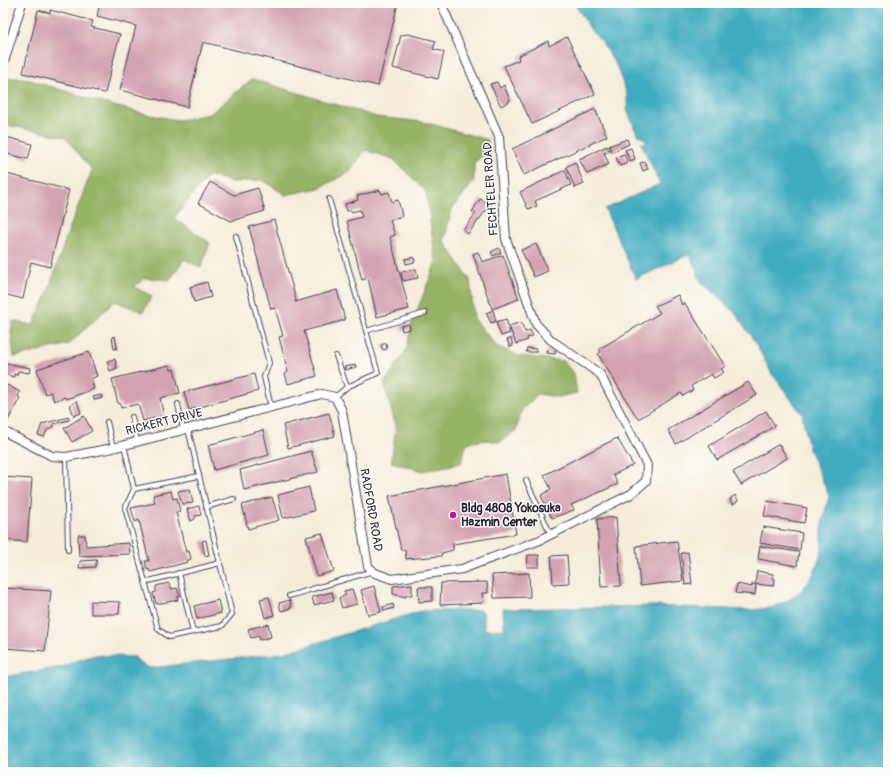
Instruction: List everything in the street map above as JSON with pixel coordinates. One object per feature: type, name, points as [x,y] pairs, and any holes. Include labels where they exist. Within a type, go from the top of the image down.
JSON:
[{"type":"street","points":[[3,65],[22,3]]},
{"type":"street","name":"FECHTELER ROAD","points":[[441,3],[499,137],[506,239],[536,324],[551,340],[600,374],[647,465],[646,481],[631,494],[551,535]]},
{"type":"street","name":"RICKERT DRIVE","points":[[3,431],[52,456],[66,457],[113,448],[322,394],[335,397]]},
{"type":"street","name":"RADFORD ROAD","points":[[335,397],[342,410],[368,566],[373,571]]},
{"type":"street","points":[[373,571],[392,579],[462,569],[551,535]]},
{"type":"lane","points":[[329,199],[378,372],[347,387],[335,397]]},
{"type":"lane","points":[[236,236],[269,363],[264,377],[271,407]]},
{"type":"lane","points":[[366,330],[425,313]]},
{"type":"lane","points":[[336,356],[347,387]]},
{"type":"lane","points":[[124,445],[134,489],[125,508],[158,629],[169,637],[222,626],[232,614],[199,476],[178,404]]},
{"type":"lane","points":[[132,417],[137,441]]},
{"type":"lane","points":[[107,422],[113,448]]},
{"type":"lane","points":[[66,457],[68,550]]},
{"type":"lane","points":[[134,489],[199,476]]},
{"type":"lane","points":[[526,480],[551,535]]},
{"type":"lane","points":[[206,507],[234,499]]},
{"type":"lane","points":[[145,582],[220,563]]},
{"type":"lane","points":[[289,596],[373,571]]},
{"type":"lane","points":[[179,573],[193,632]]},
{"type":"green space","points":[[3,78],[24,78],[99,102],[145,114],[178,120],[210,114],[252,79],[377,117],[424,122],[488,140],[486,153],[474,163],[474,181],[452,209],[444,241],[470,280],[474,318],[496,346],[519,356],[563,361],[574,374],[577,393],[558,397],[538,394],[522,410],[516,430],[500,442],[486,440],[467,443],[461,463],[423,471],[391,462],[396,427],[384,383],[406,351],[412,324],[436,262],[426,192],[393,159],[365,150],[350,172],[319,188],[285,195],[263,180],[231,182],[209,175],[174,218],[210,243],[201,268],[184,259],[170,280],[145,278],[134,287],[152,296],[143,312],[115,301],[69,344],[14,357],[11,332],[13,321],[33,325],[47,295],[67,235],[92,170],[65,137],[3,124]]},
{"type":"water","points":[[574,3],[888,3],[888,772],[3,772],[3,677],[63,667],[72,662],[95,655],[135,657],[139,663],[150,668],[283,653],[421,611],[480,610],[483,612],[485,630],[504,629],[503,608],[653,606],[751,610],[771,608],[788,600],[802,590],[813,575],[822,552],[822,524],[829,496],[809,449],[802,414],[772,374],[755,342],[735,313],[701,282],[690,254],[636,279],[605,209],[660,184],[641,143],[646,143],[646,140],[637,134],[627,110],[627,95],[617,67],[602,42],[593,33]]},
{"type":"building","points":[[100,3],[398,3],[378,86],[203,42],[187,107],[120,90],[136,26],[97,16]]},
{"type":"building","points":[[38,10],[50,13],[50,10],[93,21],[91,27],[120,34],[105,93],[23,73]]},
{"type":"building","points":[[408,34],[436,41],[433,49],[444,52],[438,79],[393,68],[401,35]]},
{"type":"building","points":[[567,37],[595,94],[532,124],[504,66],[519,60],[518,56],[548,41],[549,46]]},
{"type":"building","points":[[497,82],[500,88],[504,85],[510,101],[501,106],[490,84]]},
{"type":"building","points":[[595,109],[607,136],[524,175],[512,149]]},
{"type":"building","points":[[6,137],[32,144],[28,159],[3,153]]},
{"type":"building","points":[[627,139],[629,144],[612,152],[609,146]]},
{"type":"building","points":[[607,146],[609,151],[604,153],[609,164],[587,174],[579,159]]},
{"type":"building","points":[[631,148],[635,159],[630,161],[625,150]]},
{"type":"building","points":[[624,154],[628,163],[620,166],[616,157]]},
{"type":"building","points":[[575,162],[584,184],[575,188],[566,167]]},
{"type":"building","points":[[645,162],[648,169],[643,171],[640,163]]},
{"type":"building","points":[[565,170],[571,185],[535,201],[537,206],[528,209],[520,192]]},
{"type":"building","points":[[3,173],[69,190],[50,267],[31,262],[23,299],[3,294]]},
{"type":"building","points":[[210,182],[234,195],[258,188],[265,211],[231,221],[198,203]]},
{"type":"building","points":[[380,190],[382,194],[389,192],[392,202],[398,200],[402,216],[390,220],[395,235],[390,237],[409,309],[377,317],[368,278],[362,280],[347,221],[362,217],[360,210],[351,212],[351,210],[347,211],[345,204],[358,200],[357,196]]},
{"type":"building","points":[[480,199],[491,204],[468,234],[463,230],[476,213],[472,212]]},
{"type":"building","points":[[274,220],[296,300],[295,302],[337,290],[345,320],[304,331],[317,376],[288,384],[285,374],[288,372],[279,337],[283,336],[275,308],[271,309],[249,227]]},
{"type":"building","points":[[536,244],[548,271],[534,277],[521,250]]},
{"type":"building","points":[[499,248],[501,253],[493,256],[491,252]]},
{"type":"building","points":[[478,252],[482,262],[503,255],[519,299],[492,309],[473,254]]},
{"type":"building","points":[[414,257],[415,262],[406,264],[405,259]]},
{"type":"building","points":[[416,269],[418,278],[403,281],[401,272]]},
{"type":"building","points":[[207,282],[211,297],[194,302],[190,287]]},
{"type":"building","points":[[678,295],[682,305],[684,302],[725,366],[721,369],[724,372],[714,378],[711,374],[691,386],[693,390],[683,396],[681,393],[638,419],[598,354],[601,352],[599,349],[660,313],[655,306]]},
{"type":"building","points":[[493,310],[496,321],[491,323],[486,313]]},
{"type":"building","points":[[506,319],[510,333],[501,336],[496,322]]},
{"type":"building","points":[[521,322],[525,332],[530,330],[533,336],[527,338],[528,340],[516,344],[509,326]]},
{"type":"building","points":[[409,324],[410,329],[402,331],[401,326]]},
{"type":"building","points":[[115,336],[117,348],[114,349],[112,337]]},
{"type":"building","points":[[511,338],[513,346],[510,347],[507,340]]},
{"type":"building","points":[[386,343],[387,349],[383,350],[381,345]]},
{"type":"building","points":[[527,348],[536,349],[536,352],[526,352]]},
{"type":"building","points":[[546,350],[556,351],[555,354],[546,353]]},
{"type":"building","points":[[89,352],[97,376],[91,379],[94,389],[66,399],[65,397],[54,401],[51,392],[45,394],[37,369]]},
{"type":"building","points":[[115,359],[117,368],[110,371],[107,361]]},
{"type":"building","points":[[6,363],[30,368],[29,373],[18,371],[17,375],[14,374],[14,377],[3,374]]},
{"type":"building","points":[[169,365],[171,370],[174,369],[180,393],[160,398],[164,416],[143,421],[138,404],[121,408],[120,403],[118,404],[112,379]]},
{"type":"building","points":[[356,365],[356,367],[345,370],[344,367]]},
{"type":"building","points":[[254,374],[258,391],[189,410],[184,392]]},
{"type":"building","points":[[748,382],[757,395],[676,444],[668,430]]},
{"type":"building","points":[[7,385],[20,392],[18,396],[20,398],[7,422],[3,420],[3,392]]},
{"type":"building","points":[[101,395],[102,398],[95,400],[93,397]]},
{"type":"building","points":[[77,401],[81,413],[74,416],[70,405]]},
{"type":"building","points":[[766,411],[775,426],[717,460],[709,446]]},
{"type":"building","points":[[329,413],[335,436],[288,448],[283,425]]},
{"type":"building","points":[[84,416],[92,431],[72,442],[64,428]]},
{"type":"building","points":[[69,417],[69,420],[53,424],[54,427],[47,430],[44,437],[38,435],[42,424]]},
{"type":"building","points":[[263,430],[269,455],[214,470],[208,445]]},
{"type":"building","points":[[617,438],[633,465],[613,475],[618,484],[571,505],[574,510],[552,518],[541,496],[551,489],[544,475]]},
{"type":"building","points":[[779,444],[787,458],[741,485],[733,472]]},
{"type":"building","points":[[311,451],[318,472],[244,490],[240,470]]},
{"type":"building","name":"Bldg 4808 Yokosuka Hazmin Center","points":[[506,474],[516,534],[453,544],[453,550],[442,553],[441,556],[406,559],[405,550],[401,550],[389,496]]},
{"type":"building","points":[[3,477],[32,479],[27,542],[3,540]]},
{"type":"building","points":[[309,487],[314,511],[283,518],[278,495]]},
{"type":"building","points":[[190,489],[193,503],[182,504],[178,491]]},
{"type":"building","points":[[171,491],[173,499],[177,498],[180,512],[176,512],[186,552],[189,551],[191,559],[186,561],[188,562],[150,572],[149,569],[147,570],[145,561],[149,561],[139,520],[135,522],[131,508],[155,503],[153,495]]},
{"type":"building","points":[[735,495],[738,501],[732,505],[730,499]]},
{"type":"building","points":[[272,497],[279,520],[248,529],[242,505]]},
{"type":"building","points":[[767,501],[807,508],[804,523],[764,516]]},
{"type":"building","points":[[199,506],[201,515],[195,516],[195,519],[191,521],[187,509]]},
{"type":"building","points":[[616,517],[621,586],[601,587],[597,519]]},
{"type":"building","points":[[763,527],[802,533],[800,550],[760,543]]},
{"type":"building","points":[[322,533],[334,571],[317,576],[306,537]]},
{"type":"building","points":[[78,535],[85,535],[86,546],[129,543],[130,554],[79,556]]},
{"type":"building","points":[[206,540],[209,555],[205,556],[202,541]]},
{"type":"building","points":[[677,541],[683,581],[640,586],[636,546]]},
{"type":"building","points":[[760,546],[799,552],[797,566],[758,559]]},
{"type":"building","points":[[688,552],[692,584],[685,585],[681,553]]},
{"type":"building","points":[[528,555],[539,555],[539,567],[527,567]]},
{"type":"building","points":[[567,555],[569,583],[553,584],[551,556]]},
{"type":"building","points":[[97,560],[95,567],[79,568],[80,561]]},
{"type":"building","points":[[757,571],[773,574],[773,578],[775,579],[774,586],[755,584]]},
{"type":"building","points":[[529,573],[530,597],[494,598],[492,575]]},
{"type":"building","points":[[487,582],[488,593],[482,593],[483,603],[440,605],[441,583]]},
{"type":"building","points":[[169,583],[172,589],[177,588],[180,596],[177,597],[178,600],[156,604],[153,593],[156,592],[156,586]]},
{"type":"building","points":[[412,584],[412,595],[406,595],[406,597],[393,594],[393,586]]},
{"type":"building","points":[[737,584],[752,587],[752,584],[756,585],[755,595],[735,593]]},
{"type":"building","points":[[374,586],[381,612],[368,615],[361,590]]},
{"type":"building","points":[[418,587],[432,587],[432,601],[419,602]]},
{"type":"building","points":[[3,588],[51,591],[45,651],[3,648]]},
{"type":"building","points":[[352,589],[357,604],[342,608],[339,598],[346,595],[344,591]]},
{"type":"building","points":[[332,592],[334,600],[314,605],[312,597]]},
{"type":"building","points":[[269,597],[274,615],[265,618],[260,599]]},
{"type":"building","points":[[218,600],[221,613],[197,619],[194,606]]},
{"type":"building","points":[[290,600],[291,608],[281,611],[279,603]]},
{"type":"building","points":[[91,601],[120,602],[119,614],[91,614]]},
{"type":"building","points":[[393,604],[394,608],[384,611],[383,607]]},
{"type":"building","points":[[268,624],[271,637],[260,640],[259,636],[251,638],[248,629]]},
{"type":"place","name":"Bldg 4808 Yokosuka Hazmin Center","points":[[453,515]]}]
